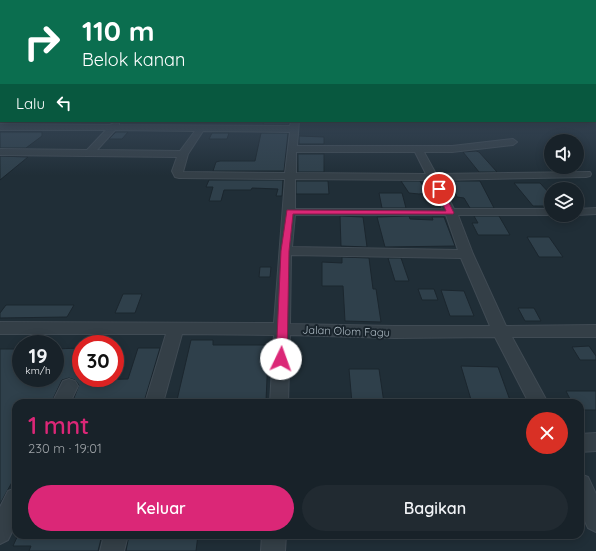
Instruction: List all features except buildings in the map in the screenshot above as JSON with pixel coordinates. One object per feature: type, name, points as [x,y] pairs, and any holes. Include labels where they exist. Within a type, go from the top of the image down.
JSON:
[{"type":"street","points":[[90,153],[116,124]]},
{"type":"street","points":[[0,126],[202,128],[294,125],[289,212],[285,251],[279,399]]},
{"type":"street","points":[[202,128],[183,154],[177,174],[291,177],[433,177],[586,174]]},
{"type":"street","points":[[292,149],[452,149],[513,142]]},
{"type":"street","points":[[418,149],[451,213],[466,254],[501,332],[537,399]]},
{"type":"street","points":[[0,152],[183,154]]},
{"type":"street","points":[[289,212],[544,212]]},
{"type":"street","points":[[584,212],[596,212]]},
{"type":"street","points":[[285,251],[466,254]]},
{"type":"street","name":"Jalan Olom Fagu","points":[[0,328],[282,329],[394,332],[596,331]]},
{"type":"street","points":[[155,399],[176,328]]},
{"type":"street","points":[[63,399],[70,386]]},
{"type":"street","points":[[584,443],[596,442]]},
{"type":"street","points":[[584,493],[596,520]]},
{"type":"street","points":[[0,532],[12,507]]},
{"type":"street","points":[[112,551],[115,539]]},
{"type":"street","points":[[273,551],[274,539]]},
{"type":"route","points":[[281,359],[285,251],[289,212],[451,213],[439,189]]}]
